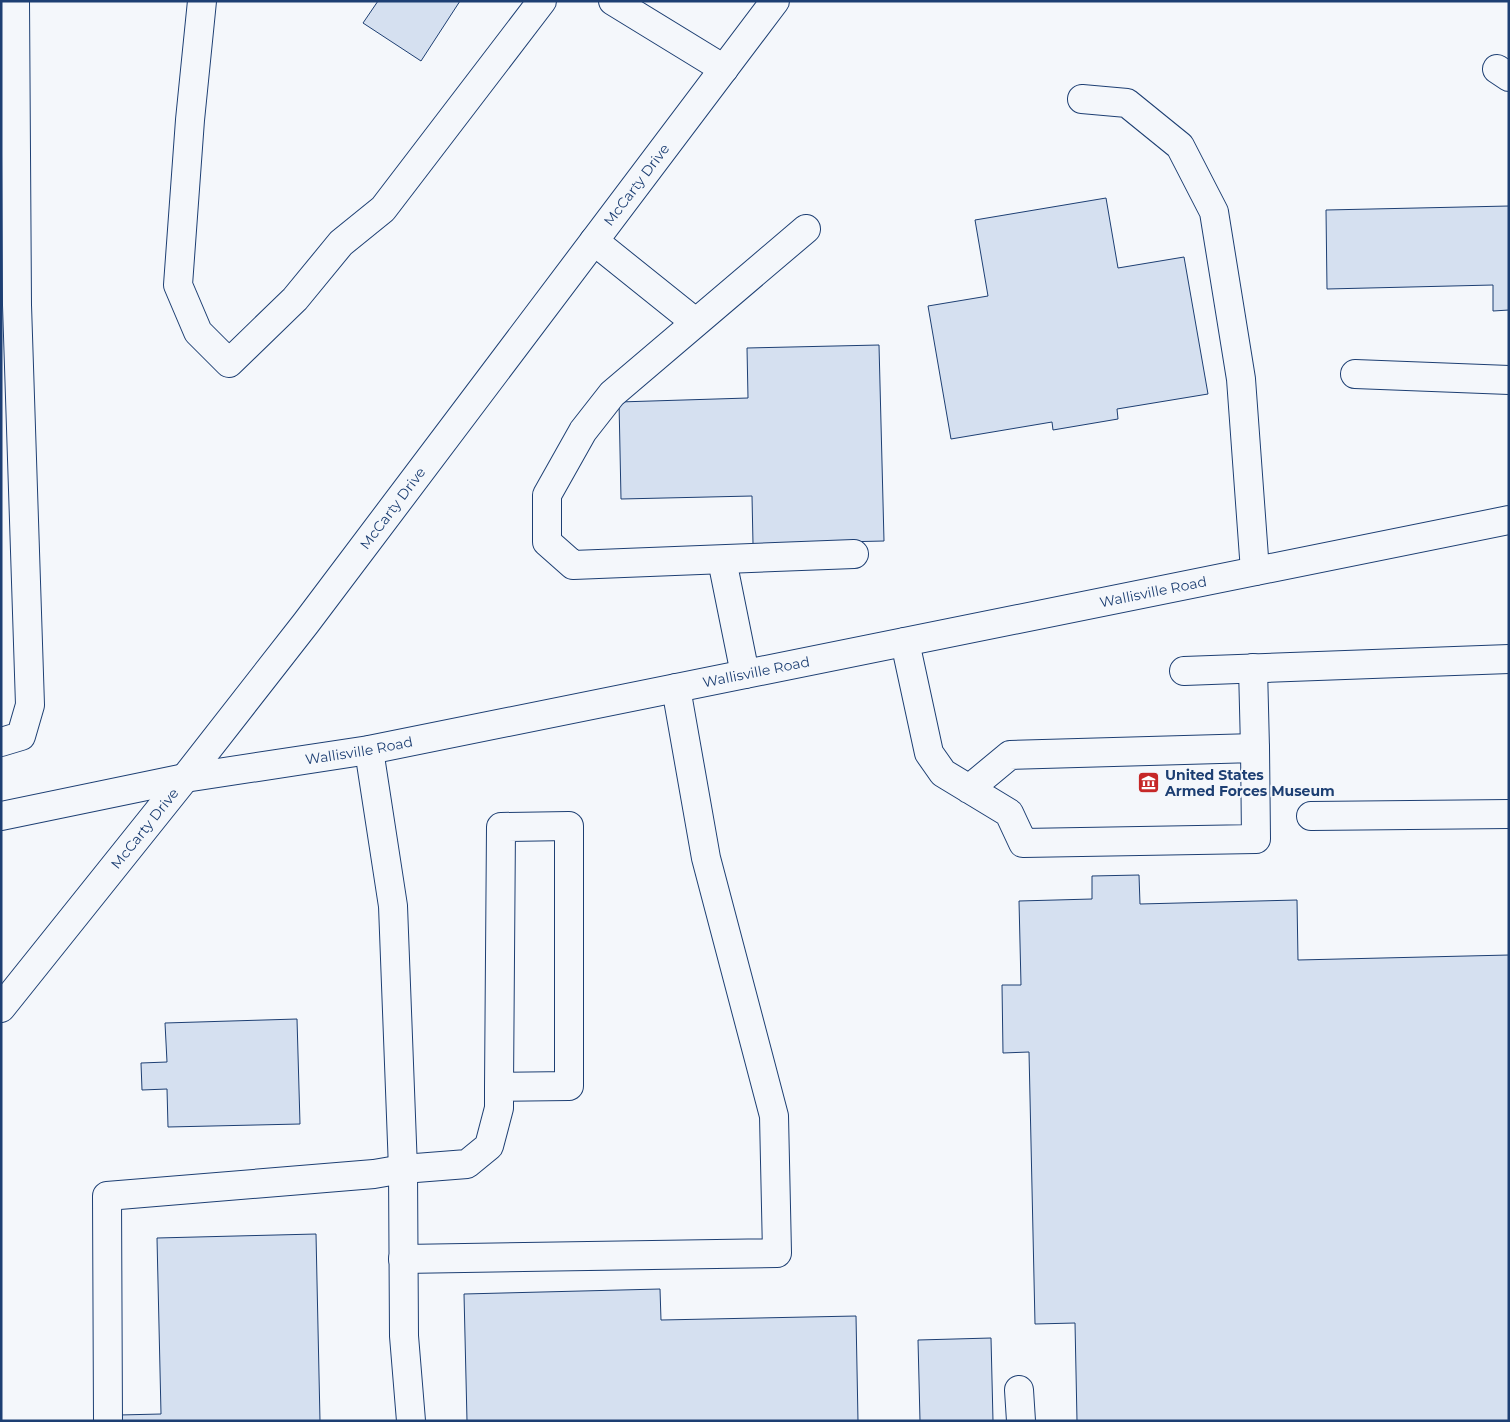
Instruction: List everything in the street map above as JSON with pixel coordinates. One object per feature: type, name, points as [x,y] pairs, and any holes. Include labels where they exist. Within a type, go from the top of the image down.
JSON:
[{"type":"main road","points":[[1,742],[21,736],[30,705],[17,305],[15,1]]},
{"type":"main road","points":[[202,1],[190,120],[178,285],[198,332],[229,363],[295,299],[341,243],[383,209],[542,1]]},
{"type":"main road","points":[[613,1],[724,69]]},
{"type":"main road","name":"McCarty Drive","points":[[1,1008],[306,623],[775,1]]},
{"type":"main road","points":[[1082,99],[1127,103],[1180,146],[1214,212],[1241,379],[1254,571]]},
{"type":"main road","points":[[806,229],[612,394],[582,431],[547,495],[546,542],[574,565],[854,554]]},
{"type":"main road","points":[[594,241],[695,322]]},
{"type":"main road","points":[[1355,374],[1509,380]]},
{"type":"main road","name":"Wallisville Road","points":[[1,816],[185,778],[369,750],[1509,520]]},
{"type":"main road","points":[[722,560],[745,674]]},
{"type":"main road","points":[[905,642],[929,753],[943,773],[1009,813],[1023,843],[1256,839],[1253,668]]},
{"type":"main road","points":[[1184,671],[1509,659]]},
{"type":"main road","points":[[403,1259],[777,1253],[774,1116],[706,858],[676,688]]},
{"type":"main road","points":[[969,789],[1010,755],[1254,748]]},
{"type":"main road","points":[[369,750],[393,906],[403,1169],[404,1336],[411,1421]]},
{"type":"main road","points":[[1311,816],[1509,814]]},
{"type":"main road","points":[[108,1421],[107,1196],[374,1174],[403,1169],[467,1164],[489,1146],[499,1108],[499,1087],[502,827],[569,826],[569,1086],[499,1087]]},
{"type":"main road","points":[[1020,1390],[1021,1421]]},
{"type":"building","points":[[378,1],[460,1],[421,61],[363,23]]},
{"type":"building","points":[[1106,198],[1118,268],[1184,257],[1208,394],[1117,409],[1118,419],[1053,430],[1052,422],[951,439],[928,306],[988,296],[975,220]]},
{"type":"building","points":[[1509,206],[1509,310],[1493,311],[1493,285],[1327,289],[1326,210]]},
{"type":"building","points":[[879,345],[884,541],[753,544],[752,496],[621,499],[619,402],[748,398],[747,348]]},
{"type":"building","points":[[1139,875],[1140,904],[1297,900],[1298,960],[1509,955],[1509,1421],[1077,1421],[1075,1323],[1035,1324],[1029,1052],[1003,1053],[1002,985],[1021,985],[1019,901],[1092,899],[1092,876]]},
{"type":"building","points":[[297,1019],[300,1124],[168,1127],[167,1089],[142,1090],[141,1063],[167,1062],[165,1023]]},
{"type":"building","points":[[316,1234],[320,1421],[119,1421],[119,1415],[161,1414],[157,1238]]},
{"type":"building","points":[[660,1289],[661,1320],[856,1316],[858,1421],[467,1421],[464,1294]]},
{"type":"building","points":[[991,1338],[993,1421],[920,1421],[918,1340]]},
{"type":"place","name":"United States Armed Forces Museum","points":[[1149,783]]}]
